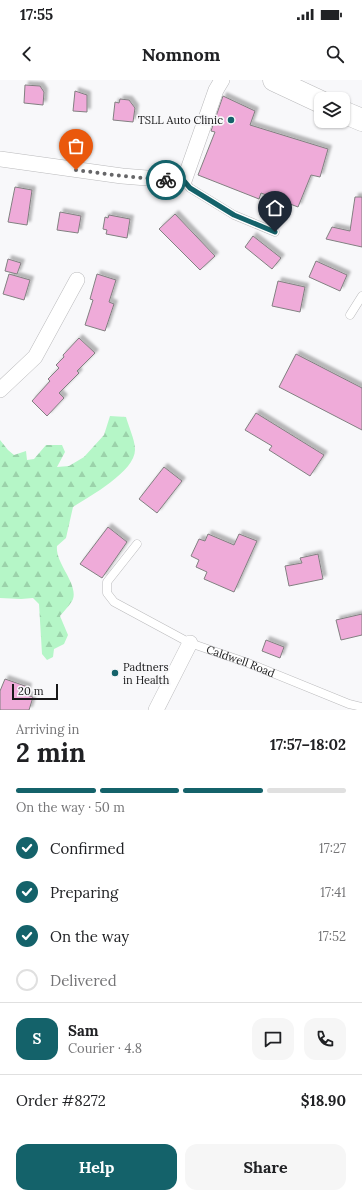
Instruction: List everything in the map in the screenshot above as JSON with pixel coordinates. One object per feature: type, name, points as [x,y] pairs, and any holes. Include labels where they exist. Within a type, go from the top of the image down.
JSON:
[{"type":"main road","points":[[274,80],[314,99]]},
{"type":"main road","points":[[350,115],[362,120]]},
{"type":"street","points":[[0,159],[122,176],[184,181],[216,90],[222,80]]},
{"type":"street","points":[[0,390],[35,357],[77,280]]},
{"type":"street","points":[[156,710],[190,643]]},
{"type":"lane","points":[[184,181],[190,188],[234,215],[275,232]]},
{"type":"lane","points":[[350,315],[362,296]]},
{"type":"lane","name":"Caldwell Road","points":[[137,544],[107,582],[107,593],[114,602],[190,643],[248,663],[349,704],[362,707]]},
{"type":"green space","points":[[110,416],[126,417],[135,445],[133,457],[128,466],[111,482],[73,507],[66,538],[57,546],[59,559],[70,580],[74,593],[72,601],[60,616],[68,635],[64,644],[54,649],[53,657],[47,660],[42,654],[39,604],[33,598],[0,598],[0,440],[14,455],[26,451],[27,460],[34,459],[46,445],[62,445],[65,452],[57,467],[69,466],[84,457],[104,435]]},
{"type":"building","points":[[25,85],[40,86],[44,92],[43,105],[24,103]]},
{"type":"building","points":[[75,91],[87,95],[87,112],[73,111]]},
{"type":"building","points":[[223,96],[255,111],[250,125],[328,149],[320,177],[311,175],[298,207],[261,193],[259,199],[198,175],[215,132],[211,131]]},
{"type":"building","points":[[120,99],[129,100],[135,108],[133,122],[113,120],[115,102],[119,103]]},
{"type":"building","points":[[15,187],[32,190],[27,225],[8,222]]},
{"type":"building","points":[[355,197],[362,197],[362,247],[326,239],[332,227],[350,231]]},
{"type":"building","points":[[60,212],[81,216],[78,233],[57,230]]},
{"type":"building","points":[[175,214],[215,256],[200,270],[159,229]]},
{"type":"building","points":[[109,215],[130,219],[127,238],[106,234],[107,230],[103,229],[105,217],[108,218]]},
{"type":"building","points":[[253,236],[281,258],[272,269],[245,247]]},
{"type":"building","points":[[8,259],[21,263],[17,274],[5,271]]},
{"type":"building","points":[[316,261],[347,275],[340,291],[309,277]]},
{"type":"building","points":[[9,274],[30,280],[24,300],[3,294]]},
{"type":"building","points":[[97,274],[116,280],[109,302],[114,304],[105,331],[85,325],[93,300],[90,299]]},
{"type":"building","points":[[278,281],[305,287],[300,312],[272,306]]},
{"type":"building","points":[[79,338],[95,353],[77,371],[79,373],[59,393],[64,398],[47,416],[32,401],[50,381],[48,379],[59,368],[56,365],[64,357],[63,355]]},
{"type":"building","points":[[296,354],[362,388],[362,430],[279,387]]},
{"type":"building","points":[[256,413],[324,455],[310,476],[269,450],[272,446],[245,430]]},
{"type":"building","points":[[164,467],[182,481],[157,513],[139,499]]},
{"type":"building","points":[[108,527],[127,542],[102,578],[80,564]]},
{"type":"building","points":[[208,534],[234,545],[239,534],[257,541],[234,592],[204,579],[207,572],[196,567],[199,560],[191,556],[199,539],[205,541]]},
{"type":"building","points":[[318,554],[323,579],[289,586],[285,566],[302,563],[300,558]]},
{"type":"building","points":[[362,614],[362,635],[341,640],[336,620]]},
{"type":"building","points":[[266,640],[284,647],[280,658],[262,651]]},
{"type":"building","points":[[5,679],[28,687],[26,695],[33,697],[29,710],[0,710],[0,691]]},
{"type":"way so far","points":[[76,170],[166,180]]},
{"type":"place","name":"TSLL Auto Clinic","points":[[231,120]]},
{"type":"place","name":"Padtners in Health","points":[[115,673]]},
{"type":"route","points":[[166,180],[184,181],[190,188],[234,215],[275,232]]}]
